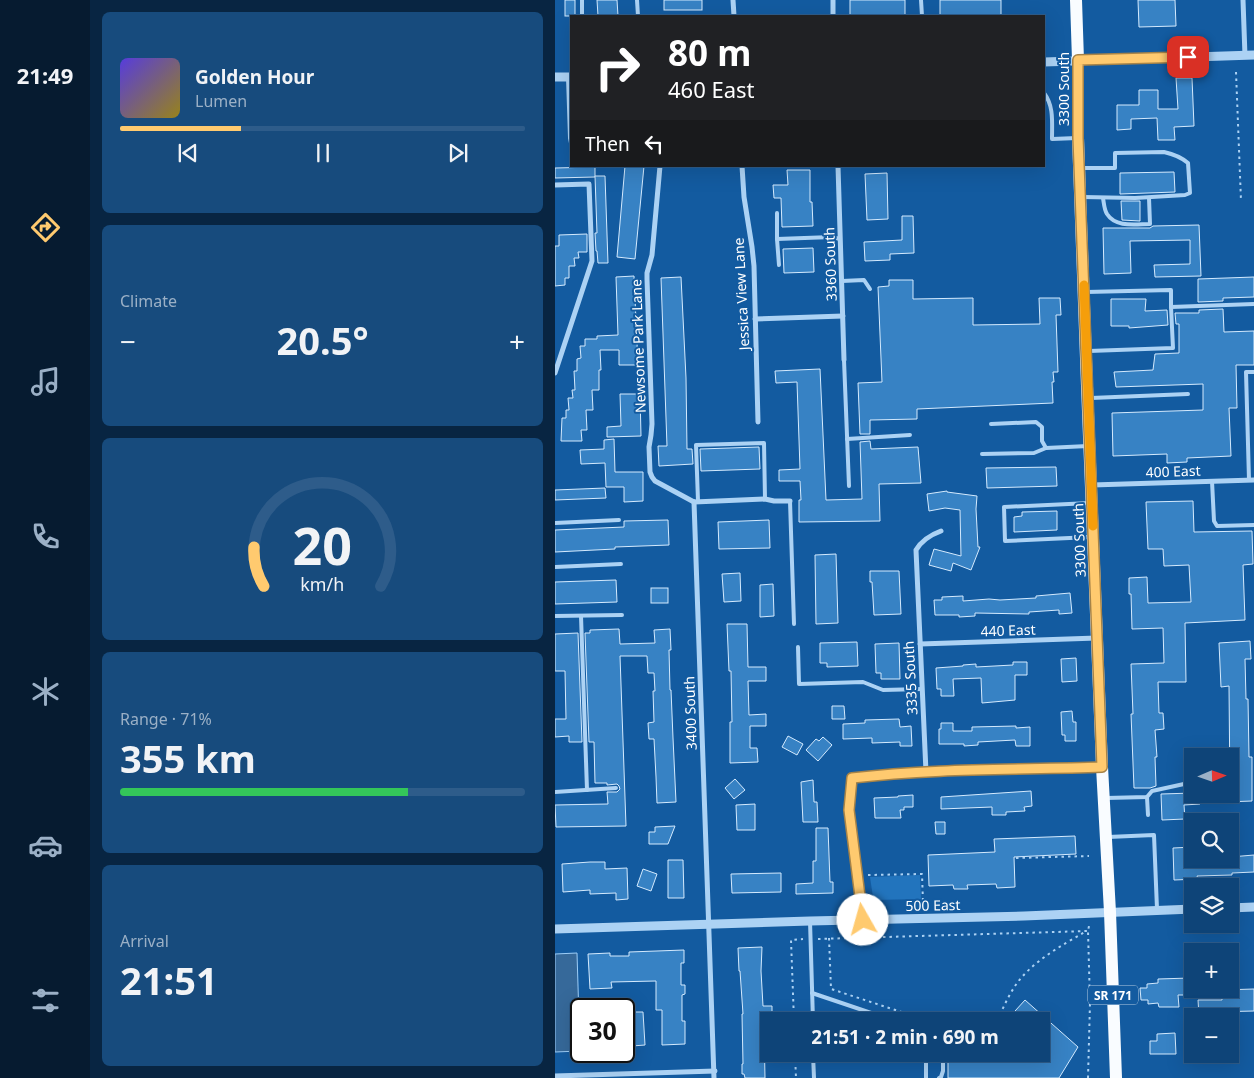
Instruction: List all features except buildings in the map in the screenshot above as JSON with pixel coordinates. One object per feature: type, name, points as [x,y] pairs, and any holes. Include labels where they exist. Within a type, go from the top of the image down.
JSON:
[{"type":"main road","name":"3300 South","points":[[1076,0],[1079,168],[1103,798],[1110,912],[1116,1078]]},
{"type":"street","points":[[733,0],[734,15]]},
{"type":"street","points":[[833,0],[833,15]]},
{"type":"street","points":[[1045,62],[1249,56],[1243,0]]},
{"type":"street","points":[[555,77],[570,77]]},
{"type":"street","name":"Newsome Park Lane","points":[[660,167],[652,255],[647,272],[652,424],[649,446],[650,472],[655,481],[696,502]]},
{"type":"street","name":"Jessica View Lane","points":[[742,167],[744,197],[753,256],[758,422]]},
{"type":"street","name":"3360 South","points":[[838,167],[844,360]]},
{"type":"street","points":[[555,185],[589,184],[592,261],[555,373]]},
{"type":"street","points":[[755,319],[843,316]]},
{"type":"street","name":"400 East","points":[[1092,485],[1251,480]]},
{"type":"street","points":[[696,502],[765,498],[774,502],[790,501]]},
{"type":"street","name":"3400 South","points":[[696,502],[715,1078]]},
{"type":"street","name":"3335 South","points":[[926,772],[916,550],[919,544],[941,531]]},
{"type":"street","name":"440 East","points":[[920,644],[1097,638]]},
{"type":"street","points":[[863,920],[849,810],[852,778],[926,772],[1102,767]]},
{"type":"street","points":[[1239,908],[1254,907]]},
{"type":"street","name":"500 East","points":[[555,929],[1024,916],[1184,909]]},
{"type":"street","points":[[555,1076],[715,1072]]},
{"type":"lane","points":[[582,0],[582,15]]},
{"type":"lane","points":[[637,0],[637,15]]},
{"type":"lane","points":[[921,0],[922,15]]},
{"type":"lane","points":[[570,77],[570,138]]},
{"type":"lane","points":[[1045,94],[1049,99],[1051,108],[1052,138],[1078,138]]},
{"type":"lane","points":[[1079,168],[1115,168],[1115,153],[1164,152],[1182,158],[1188,163],[1190,193],[1185,195],[1149,198],[1081,197]]},
{"type":"lane","points":[[1103,198],[1106,212],[1115,221],[1125,224],[1150,224],[1149,198]]},
{"type":"lane","points":[[777,213],[779,264]]},
{"type":"lane","points":[[777,239],[832,237],[840,239]]},
{"type":"lane","points":[[842,281],[864,280],[870,289]]},
{"type":"lane","points":[[1084,292],[1171,290],[1173,348],[1086,351]]},
{"type":"lane","points":[[1171,307],[1254,304]]},
{"type":"lane","points":[[844,360],[849,486]]},
{"type":"lane","points":[[1251,480],[1246,372],[1254,372]]},
{"type":"lane","points":[[1088,398],[1188,394]]},
{"type":"lane","points":[[991,424],[1036,422],[1042,427],[1042,441],[1046,448]]},
{"type":"lane","points":[[847,438],[910,435]]},
{"type":"lane","points":[[696,502],[696,445],[764,443],[765,498]]},
{"type":"lane","points":[[982,454],[1034,453],[1046,448],[1090,446]]},
{"type":"lane","points":[[1248,447],[1254,447]]},
{"type":"lane","points":[[1212,481],[1214,521],[1217,526],[1254,525]]},
{"type":"lane","points":[[790,501],[794,624]]},
{"type":"lane","points":[[1092,503],[1004,508],[1005,541],[1094,537]]},
{"type":"lane","points":[[555,523],[619,520]]},
{"type":"lane","points":[[555,567],[621,564]]},
{"type":"lane","points":[[555,616],[623,615]]},
{"type":"lane","points":[[581,616],[587,790]]},
{"type":"lane","points":[[798,647],[799,684],[863,682],[883,690],[922,689]]},
{"type":"lane","points":[[1147,815],[1147,797],[1152,791],[1184,784]]},
{"type":"lane","points":[[555,792],[617,788]]},
{"type":"lane","points":[[1103,798],[1147,797]]},
{"type":"lane","points":[[1105,837],[1154,835],[1157,910]]},
{"type":"lane","points":[[810,921],[813,1012]]},
{"type":"lane","points":[[812,993],[868,1012]]},
{"type":"lane","points":[[813,1062],[814,1078]]},
{"type":"lane","points":[[926,1062],[926,1078]]},
{"type":"lane","points":[[939,1078],[941,1078],[943,1071],[943,1062]]},
{"type":"path","points":[[1236,72],[1241,201]]},
{"type":"path","points":[[1016,858],[1089,856]]},
{"type":"path","points":[[868,875],[922,874],[923,902]]},
{"type":"path","points":[[1088,1078],[1090,1003],[1087,931],[1089,926]]},
{"type":"path","points":[[794,1012],[791,940],[1087,931]]},
{"type":"path","points":[[1001,1012],[1016,985],[1034,965],[1060,946],[1087,931]]},
{"type":"path","points":[[829,938],[831,989],[901,1012]]},
{"type":"path","points":[[795,1062],[796,1078]]},
{"type":"shaded area","points":[[920,875],[921,899],[874,900],[870,877]]},
{"type":"shaded area","points":[[577,953],[578,998],[570,998],[570,1051],[555,1052],[555,954]]},
{"type":"slow traffic","points":[[1084,285],[1093,526]]},
{"type":"route","points":[[863,920],[849,810],[852,778],[926,772],[1102,767],[1078,138],[1078,60],[1188,57]]}]
